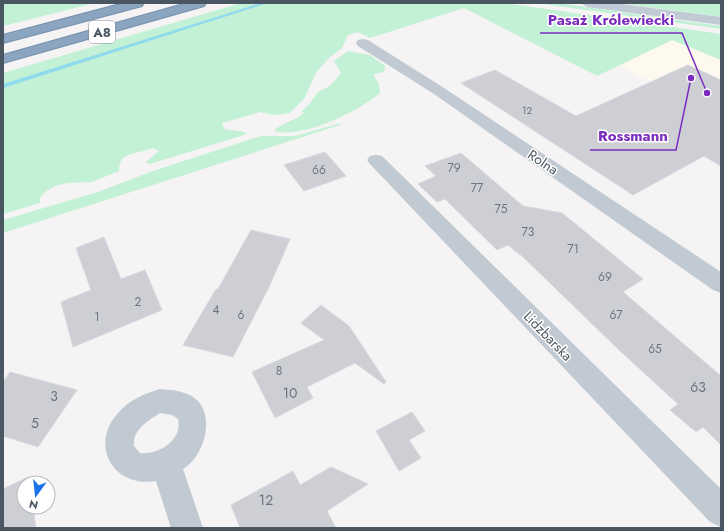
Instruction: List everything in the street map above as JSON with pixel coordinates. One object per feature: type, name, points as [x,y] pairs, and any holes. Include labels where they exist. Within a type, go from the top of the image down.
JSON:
[{"type":"highway","name":"A8","points":[[3,39],[138,3]]},
{"type":"highway","name":"A8","points":[[3,59],[200,3]]},
{"type":"street","points":[[587,3],[721,21]]},
{"type":"street","name":"Rolna","points":[[363,43],[439,91],[721,284]]},
{"type":"street","name":"Lidzbarska","points":[[376,160],[721,511]]},
{"type":"street","points":[[166,464],[187,528]]},
{"type":"shaded area","points":[[672,40],[721,60],[721,116],[619,66]]},
{"type":"green space","points":[[3,3],[95,3],[3,26]]},
{"type":"green space","points":[[241,3],[505,3],[721,34],[721,60],[672,40],[597,76],[464,8],[370,38],[358,32],[348,35],[342,48],[330,57],[317,71],[304,99],[290,113],[275,115],[260,112],[222,123],[224,129],[244,132],[247,134],[150,164],[146,162],[159,151],[152,148],[131,154],[122,159],[119,171],[92,182],[67,183],[55,186],[45,192],[40,198],[40,203],[3,214],[3,73]]},
{"type":"green space","points":[[536,3],[558,3],[721,26],[721,29]]},
{"type":"green space","points":[[618,3],[721,3],[721,17],[715,16]]},
{"type":"green space","points":[[348,51],[370,55],[385,66],[384,72],[373,74],[379,84],[380,93],[359,108],[330,122],[300,131],[275,131],[275,129],[294,120],[304,113],[301,112],[318,92],[330,86],[341,73],[334,61]]},
{"type":"green space","points":[[341,123],[340,125],[3,233],[3,220],[98,192],[153,171],[261,136],[295,136]]},
{"type":"building","points":[[688,65],[721,80],[721,166],[704,156],[633,195],[461,83],[495,70],[576,116]]},
{"type":"building","points":[[325,152],[346,176],[304,191],[284,165]]},
{"type":"building","points":[[461,153],[523,206],[562,213],[643,279],[623,292],[721,376],[721,445],[703,427],[696,432],[670,410],[678,404],[618,349],[521,255],[508,245],[497,250],[445,199],[437,202],[418,184],[436,176],[425,166]]},
{"type":"building","points":[[251,230],[290,239],[270,285],[233,357],[183,345],[216,289],[218,289]]},
{"type":"building","points":[[104,237],[121,279],[145,270],[162,310],[73,347],[61,302],[91,290],[76,248]]},
{"type":"building","points":[[321,305],[349,326],[386,382],[384,384],[355,363],[307,387],[313,398],[275,418],[252,372],[324,340],[301,323]]},
{"type":"building","points":[[10,372],[77,390],[38,447],[3,436],[3,382]]},
{"type":"building","points":[[412,412],[425,431],[409,440],[421,458],[399,471],[376,431]]},
{"type":"building","points":[[331,467],[368,484],[327,511],[336,528],[240,528],[231,505],[293,471],[300,485]]},
{"type":"building","points":[[16,483],[16,515],[34,515],[36,528],[3,528],[3,489]]},
{"type":"waterway","points":[[3,86],[266,3]]},
{"type":"place","name":"Rossmann","points":[[691,78]]},
{"type":"place","name":"Pasaż Królewiecki","points":[[707,93]]}]
